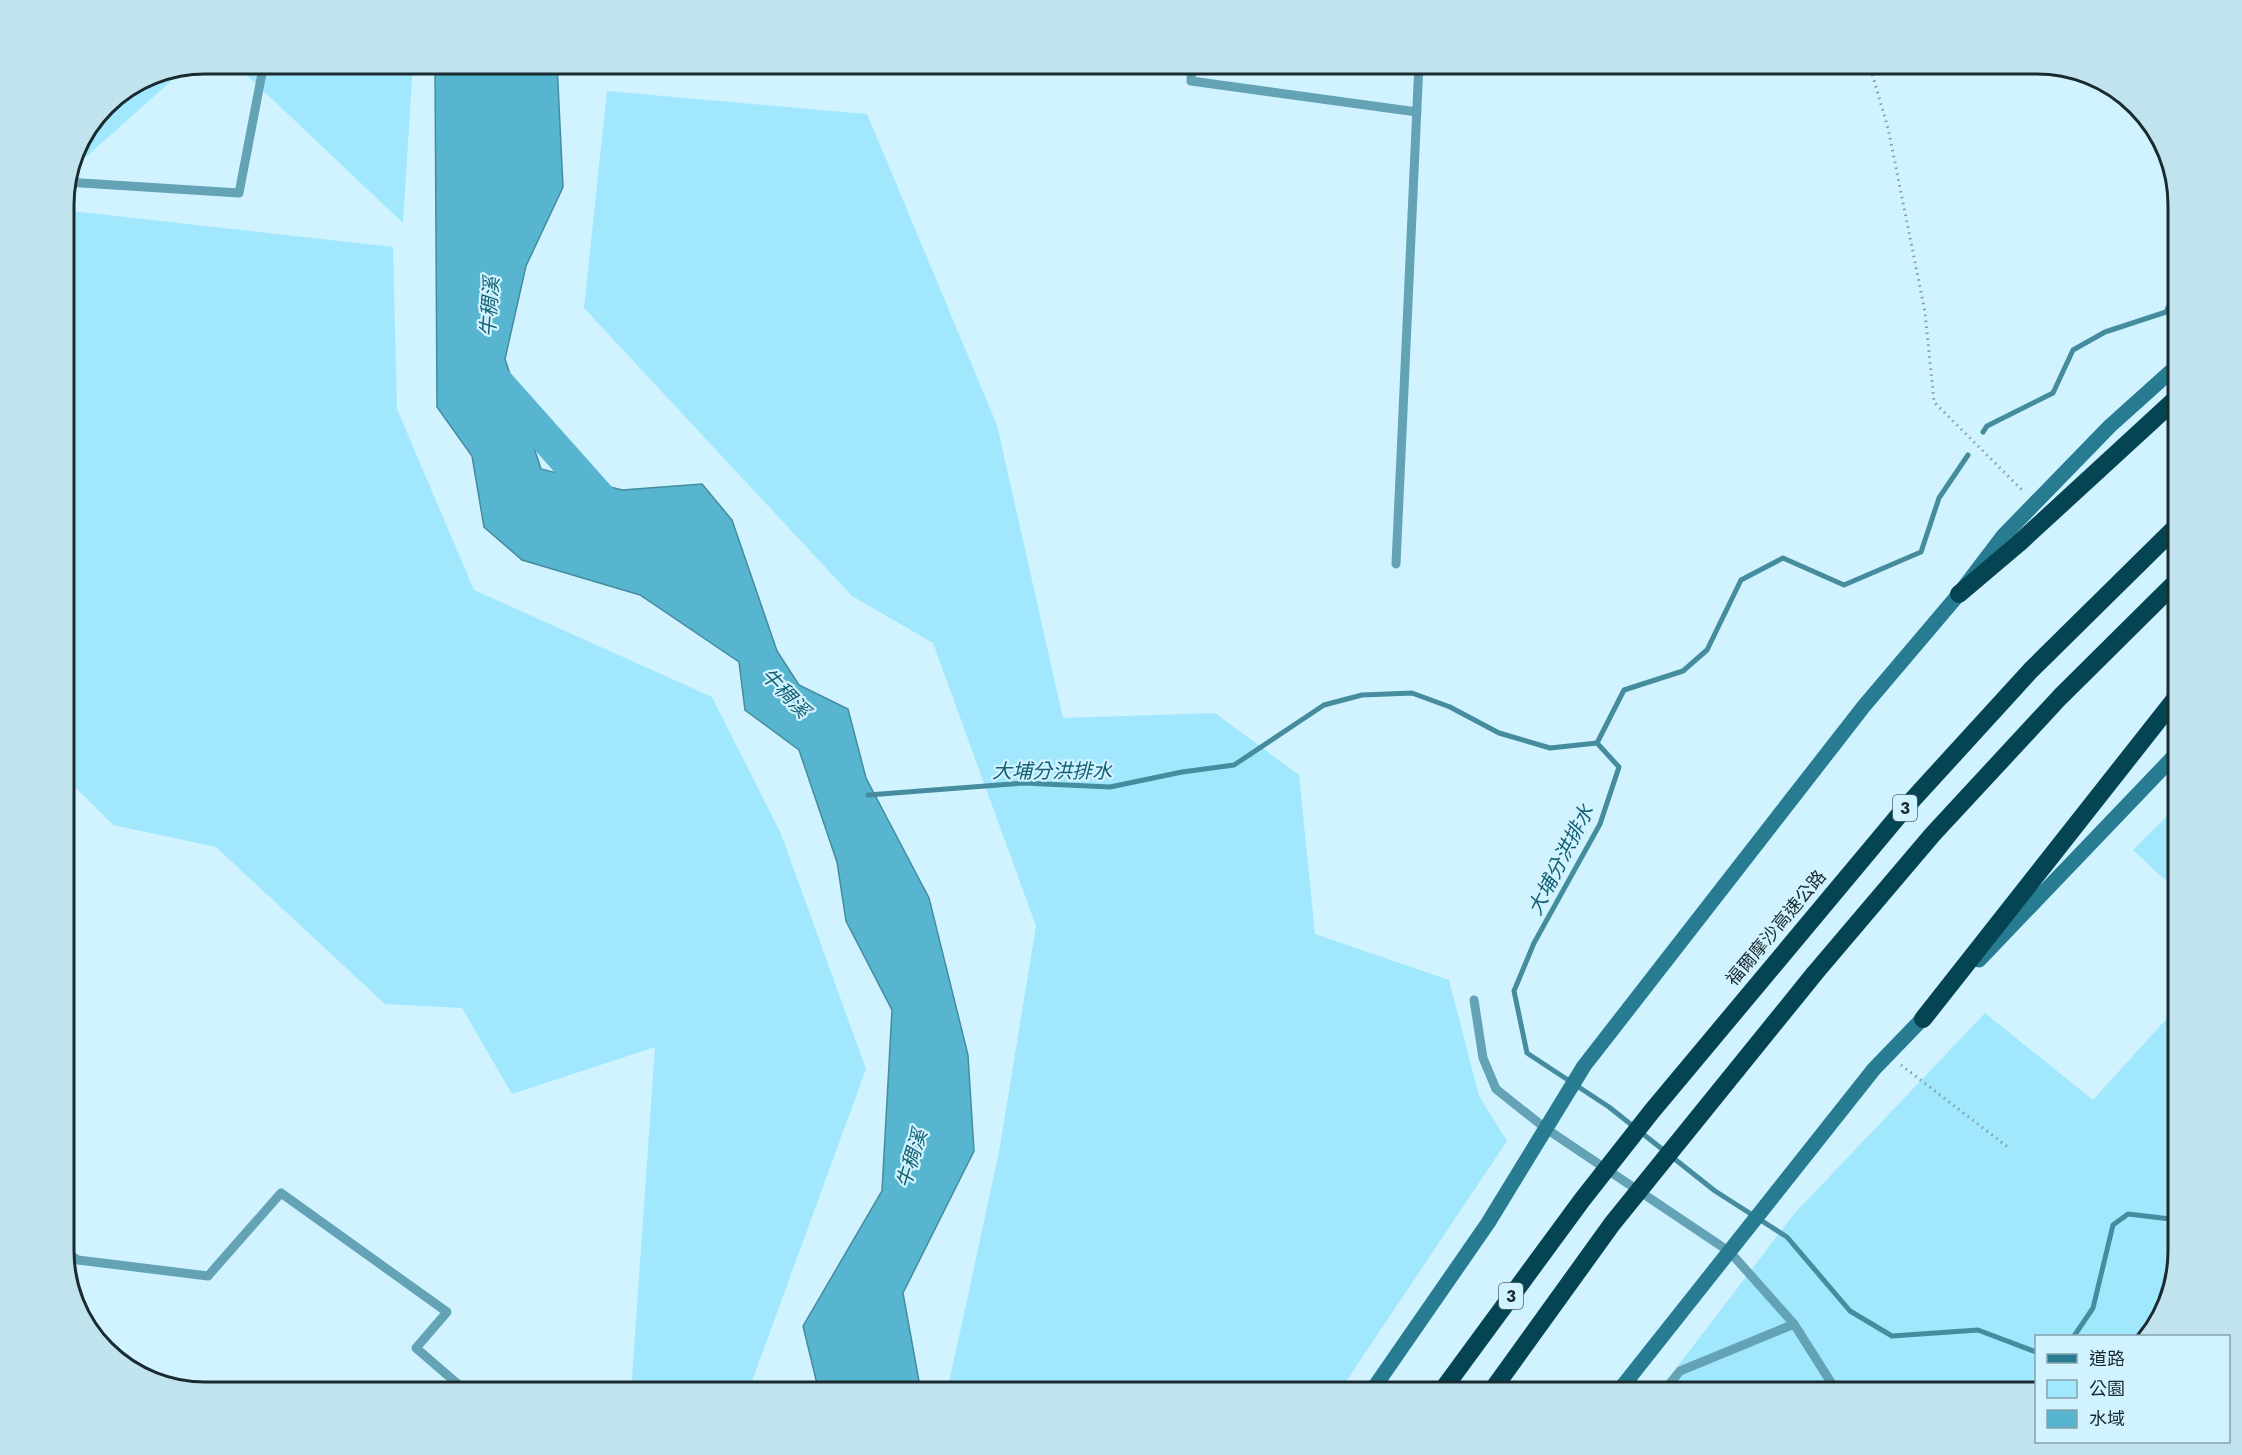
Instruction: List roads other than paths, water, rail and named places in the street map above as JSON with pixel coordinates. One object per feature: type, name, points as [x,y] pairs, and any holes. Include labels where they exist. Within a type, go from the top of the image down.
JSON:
[{"type":"highway","points":[[1959,594],[2018,544],[2168,406]]},
{"type":"highway","name":"福爾摩沙高速公路","points":[[1448,1382],[1582,1200],[1652,1111],[1905,808],[2031,670],[2168,535]]},
{"type":"highway","name":"3","points":[[1498,1382],[1612,1224],[1815,973],[1933,834],[2060,697],[2168,590]]},
{"type":"highway","points":[[1923,1018],[2168,708]]},
{"type":"street","points":[[1378,1382],[1488,1223],[1584,1066],[1864,706],[1959,594],[2003,536],[2110,426],[2168,374]]},
{"type":"street","points":[[1626,1382],[1888,1055],[2168,762]]},
{"type":"lane","points":[[1191,73],[1191,81],[1418,112]]},
{"type":"lane","points":[[1396,564],[1419,73]]},
{"type":"lane","points":[[76,183],[239,192],[262,74]]},
{"type":"lane","points":[[1474,1000],[1483,1058],[1496,1089],[1545,1128],[1730,1252],[1794,1324],[1831,1382]]},
{"type":"lane","points":[[74,1257],[78,1260],[208,1276],[281,1193],[447,1312],[416,1348],[455,1382]]},
{"type":"lane","points":[[1671,1382],[1680,1371],[1794,1324]]},
{"type":"water","points":[[435,74],[558,74],[563,187],[526,266],[505,359],[541,469],[622,490],[702,484],[732,520],[777,651],[799,685],[848,709],[866,778],[929,898],[968,1055],[974,1151],[903,1293],[918,1382],[817,1382],[803,1326],[882,1191],[892,1010],[846,921],[837,862],[799,750],[745,710],[739,662],[640,595],[522,560],[484,527],[472,456],[437,407]]},
{"type":"waterway","points":[[1983,432],[1987,426],[2053,393],[2073,350],[2105,332],[2166,312],[2168,308]]},
{"type":"waterway","name":"牛稠溪","points":[[492,377],[613,513]]},
{"type":"waterway","points":[[1597,743],[1624,690],[1683,671],[1707,650],[1741,580],[1783,558],[1844,585],[1921,552],[1939,498],[1968,455]]},
{"type":"waterway","name":"大埔分洪排水","points":[[868,795],[1023,783],[1110,787],[1182,772],[1234,765],[1324,705],[1362,695],[1412,693],[1450,707],[1499,733],[1550,748],[1597,743],[1619,767],[1600,824],[1534,943],[1514,991],[1527,1053],[1609,1107],[1715,1191],[1787,1237],[1850,1311],[1892,1336],[1978,1330],[2035,1352]]},
{"type":"waterway","name":"大埔分洪排水","points":[[2075,1335],[2093,1308],[2113,1225],[2128,1214],[2168,1219]]}]
